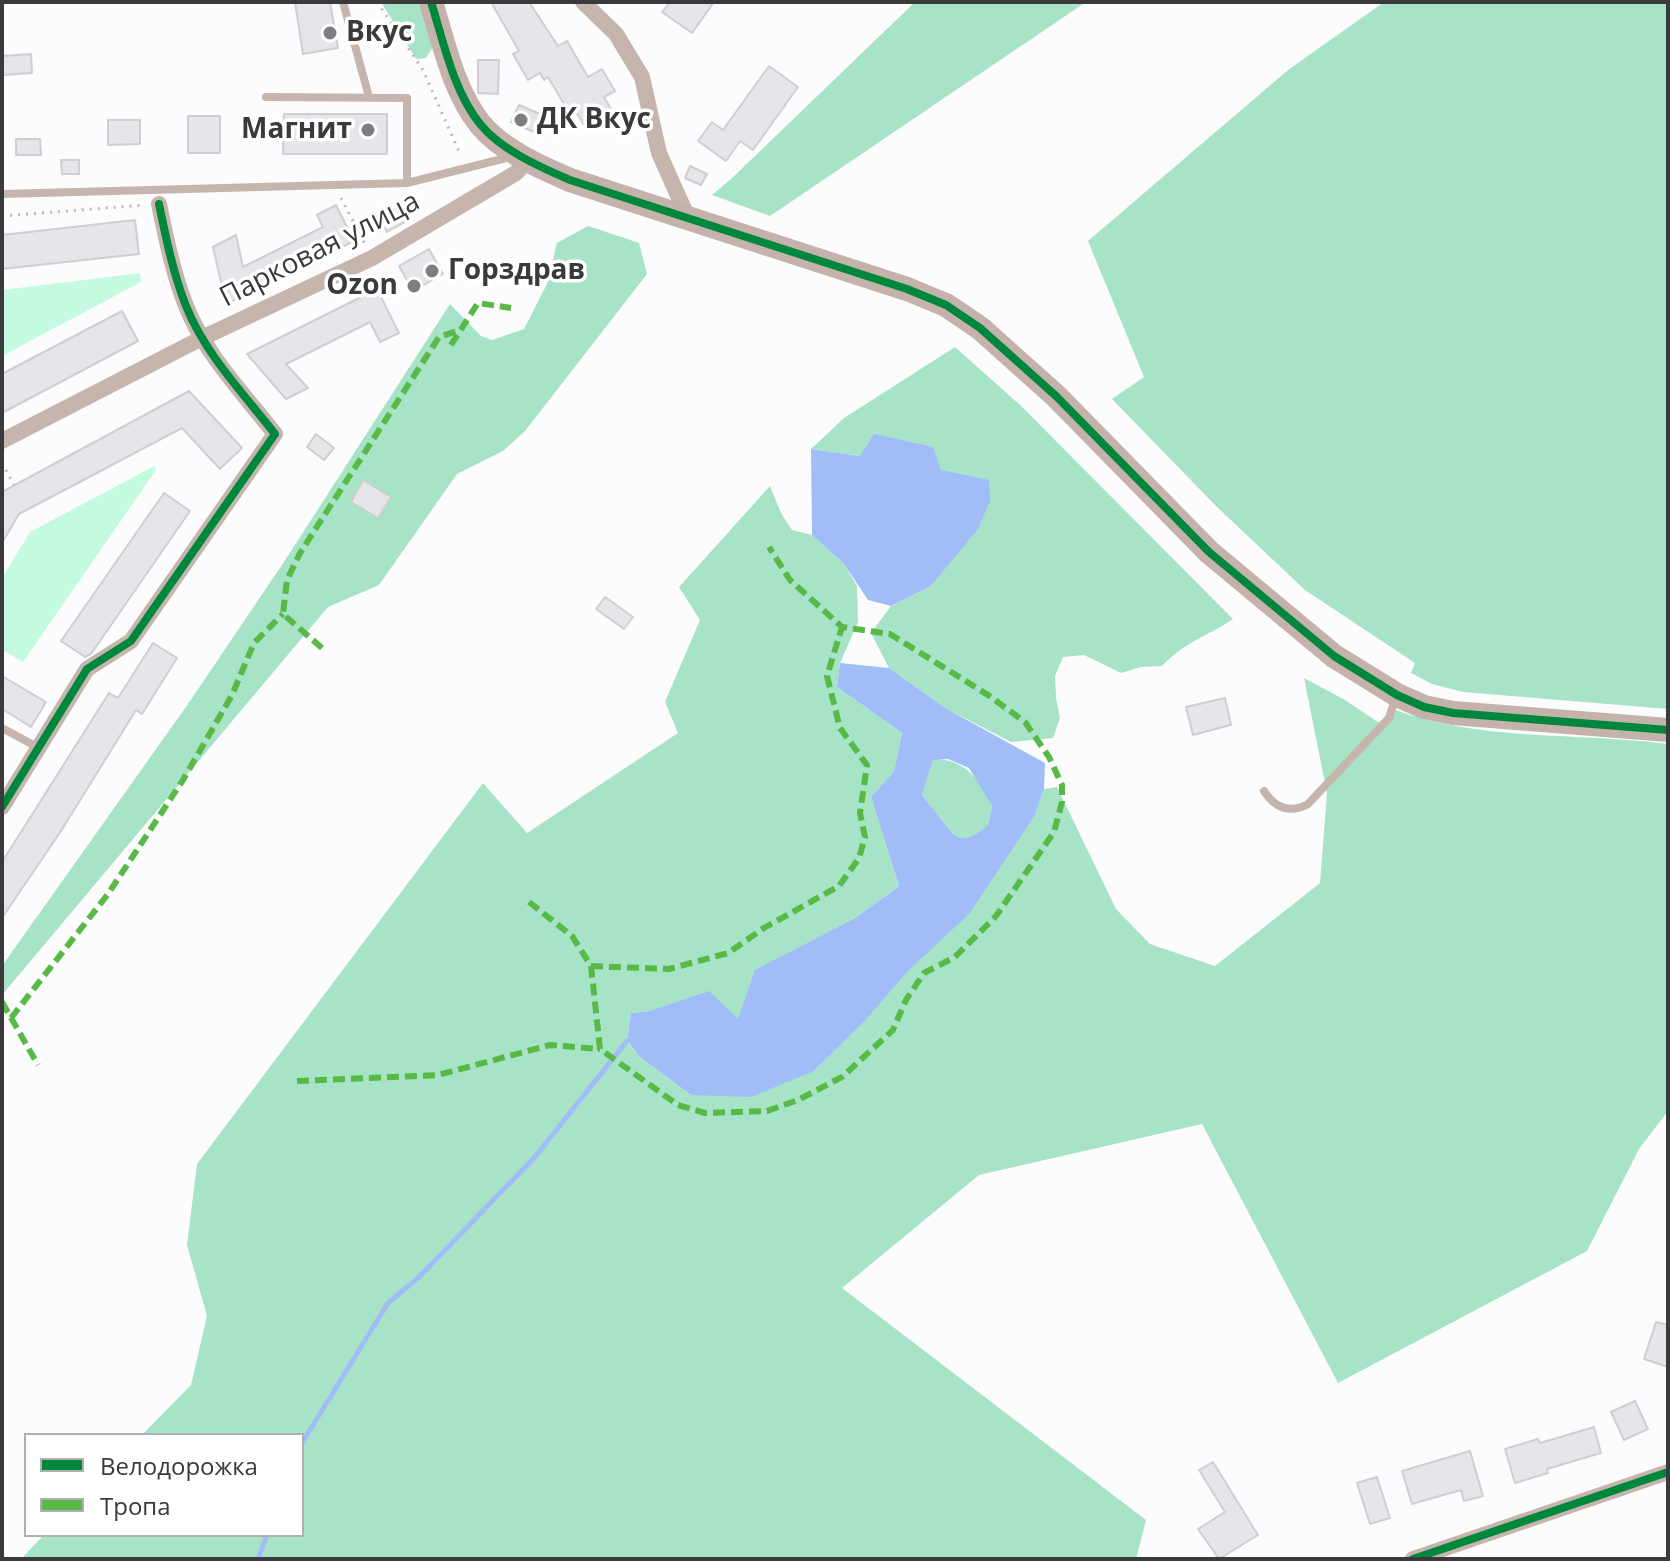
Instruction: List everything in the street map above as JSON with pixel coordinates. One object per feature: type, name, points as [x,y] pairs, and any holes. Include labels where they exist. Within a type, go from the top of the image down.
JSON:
[{"type":"street","points":[[431,2],[456,80],[468,106],[482,126],[523,158],[570,180],[907,289],[946,305],[980,328],[1056,396],[1209,552],[1334,656],[1397,695],[1424,707],[1453,713],[1668,730]]},
{"type":"street","points":[[583,2],[616,34],[642,77],[659,153],[688,218]]},
{"type":"street","name":"Парковая улица","points":[[2,441],[202,338],[372,258],[516,173],[523,158]]},
{"type":"street","points":[[2,807],[87,669],[131,641],[275,434],[202,338],[186,308],[159,204]]},
{"type":"street","points":[[1413,1559],[1668,1472]]},
{"type":"lane","points":[[343,2],[369,97]]},
{"type":"lane","points":[[266,97],[407,98],[407,183]]},
{"type":"lane","points":[[2,194],[407,183],[523,158]]},
{"type":"lane","points":[[1264,791],[1270,800],[1283,809],[1296,810],[1308,804],[1389,718],[1397,695]]},
{"type":"lane","points":[[2,728],[39,748]]},
{"type":"path","points":[[377,2],[423,70],[467,169]]},
{"type":"path","points":[[341,198],[372,258]]},
{"type":"path","points":[[2,216],[159,204]]},
{"type":"path","points":[[2,463],[14,485]]},
{"type":"green space","points":[[381,2],[423,2],[433,47],[426,58],[416,59]]},
{"type":"green space","points":[[915,2],[1086,2],[770,216],[712,195],[731,179]]},
{"type":"green space","points":[[1384,2],[1668,2],[1668,709],[1463,692],[1432,684],[1411,673],[1415,663],[1305,590],[1216,506],[1112,399],[1144,377],[1088,241],[1288,70]]},
{"type":"green space","points":[[588,226],[639,243],[647,274],[525,431],[503,451],[457,474],[379,585],[328,607],[2,995],[2,966],[188,704],[284,562],[450,304],[481,336],[492,340],[524,329],[547,284],[557,243]]},
{"type":"green space","points":[[140,273],[141,282],[2,356],[2,290]]},
{"type":"green space","points":[[955,347],[1020,405],[1233,619],[1188,645],[1162,666],[1141,667],[1121,673],[1084,655],[1063,657],[1055,676],[1060,718],[1053,738],[1011,742],[947,709],[889,668],[871,633],[891,606],[930,587],[951,559],[860,456],[811,449],[844,418]]},
{"type":"green space","points":[[154,466],[156,470],[23,662],[2,650],[2,578],[30,532]]},
{"type":"green space","points":[[770,486],[792,530],[812,535],[844,564],[857,586],[858,622],[840,663],[837,687],[902,733],[894,771],[871,797],[899,886],[855,918],[756,970],[738,1020],[650,1011],[631,1013],[627,1042],[640,1057],[691,1095],[814,1071],[866,1020],[1003,860],[1035,815],[1044,789],[1057,787],[1116,909],[1150,944],[1215,966],[1320,883],[1327,793],[1304,678],[1384,726],[1393,709],[1460,727],[1668,744],[1668,1111],[1639,1149],[1587,1251],[1338,1383],[1202,1124],[979,1175],[842,1288],[1146,1520],[1136,1559],[21,1559],[42,1537],[304,1537],[304,1433],[144,1433],[191,1385],[207,1316],[187,1245],[197,1164],[483,783],[527,833],[678,733],[665,702],[700,620],[679,587]]},
{"type":"green space","points":[[933,759],[963,767],[987,796],[992,806],[988,825],[976,834],[962,838],[953,834],[922,795]]},
{"type":"water","points":[[874,434],[933,447],[941,470],[989,480],[990,501],[978,529],[930,587],[891,606],[868,600],[844,564],[812,535],[811,449],[860,456]]},
{"type":"water","points":[[840,663],[889,668],[947,709],[1045,763],[1044,789],[1035,815],[969,914],[909,970],[866,1020],[814,1071],[751,1097],[691,1095],[640,1057],[627,1041],[631,1013],[650,1011],[709,991],[738,1019],[755,970],[855,918],[899,886],[871,797],[894,771],[902,733],[837,687]],"holes":[[[948,759],[969,768],[992,806],[988,825],[962,838],[953,834],[922,795],[933,760]]]},
{"type":"building","points":[[295,2],[330,2],[338,48],[303,54]]},
{"type":"building","points":[[491,2],[529,2],[558,46],[567,41],[588,77],[602,69],[615,91],[604,97],[611,109],[584,125],[577,113],[571,116],[548,77],[544,80],[540,73],[528,80],[513,54],[519,51]]},
{"type":"building","points":[[670,2],[714,2],[692,33],[662,12]]},
{"type":"building","points":[[31,54],[32,73],[2,75],[2,56]]},
{"type":"building","points":[[478,60],[499,60],[498,94],[478,93]]},
{"type":"building","points":[[769,66],[798,87],[753,150],[740,141],[726,161],[698,141],[712,122],[723,130]]},
{"type":"building","points":[[519,105],[549,118],[541,135],[511,122]]},
{"type":"building","points":[[284,114],[387,114],[387,154],[283,154]]},
{"type":"building","points":[[188,116],[220,116],[220,153],[188,153]]},
{"type":"building","points":[[108,120],[140,120],[140,144],[108,145]]},
{"type":"building","points":[[16,139],[40,139],[41,155],[16,155]]},
{"type":"building","points":[[61,160],[79,160],[79,174],[62,174]]},
{"type":"building","points":[[690,166],[707,174],[701,185],[685,178]]},
{"type":"building","points":[[336,205],[354,241],[226,304],[213,247],[236,235],[243,267],[323,227],[317,215]]},
{"type":"building","points":[[397,208],[405,222],[387,232],[379,218]]},
{"type":"building","points":[[135,220],[139,254],[2,269],[2,235]]},
{"type":"building","points":[[429,249],[443,274],[413,291],[399,266]]},
{"type":"building","points":[[377,289],[399,333],[380,342],[370,322],[286,364],[308,388],[286,399],[247,354]]},
{"type":"building","points":[[122,311],[138,341],[2,413],[2,374]]},
{"type":"building","points":[[189,391],[242,448],[220,469],[182,428],[19,514],[2,543],[2,492]]},
{"type":"building","points":[[316,434],[334,448],[324,460],[307,447]]},
{"type":"building","points":[[363,480],[391,497],[378,518],[351,502]]},
{"type":"building","points":[[164,493],[190,511],[91,654],[85,657],[61,641]]},
{"type":"building","points":[[605,597],[633,617],[624,629],[596,609]]},
{"type":"building","points":[[153,643],[177,658],[142,714],[136,710],[61,831],[2,918],[2,862],[109,693],[118,698]]},
{"type":"building","points":[[2,676],[46,702],[31,727],[2,709]]},
{"type":"building","points":[[1225,698],[1231,725],[1193,735],[1186,707]]},
{"type":"building","points":[[1656,1322],[1668,1325],[1668,1367],[1644,1359]]},
{"type":"building","points":[[1635,1401],[1648,1429],[1624,1440],[1611,1412]]},
{"type":"building","points":[[1594,1427],[1601,1453],[1547,1469],[1548,1473],[1515,1483],[1505,1449],[1538,1439],[1540,1443]]},
{"type":"building","points":[[1470,1451],[1483,1496],[1464,1501],[1461,1490],[1412,1504],[1402,1471]]},
{"type":"building","points":[[1213,1462],[1258,1535],[1219,1559],[1198,1529],[1225,1512],[1199,1470]]},
{"type":"building","points":[[1377,1477],[1390,1518],[1370,1524],[1357,1483]]},
{"type":"waterway","points":[[304,1440],[388,1303],[418,1278],[534,1158],[627,1041]]},
{"type":"waterway","points":[[258,1559],[266,1537]]},
{"type":"marked path","points":[[451,345],[478,303],[511,308]]},
{"type":"marked path","points":[[322,648],[283,614],[287,580],[300,553],[439,337],[460,330]]},
{"type":"marked path","points":[[529,902],[572,936],[591,966],[600,1049],[678,1105],[705,1113],[767,1111],[798,1100],[842,1077],[893,1030],[906,1000],[924,973],[955,957],[996,916],[1054,832],[1062,802],[1062,785],[1049,757],[1025,722],[988,695],[890,634],[842,627],[790,580],[769,547]]},
{"type":"marked path","points":[[11,1018],[108,894],[183,780],[232,695],[254,643],[283,614]]},
{"type":"marked path","points":[[591,966],[669,969],[728,953],[764,928],[839,886],[859,858],[865,837],[860,813],[867,765],[840,728],[827,676],[842,627]]},
{"type":"marked path","points":[[2,1002],[38,1065]]},
{"type":"marked path","points":[[297,1081],[438,1075],[550,1045],[600,1049]]},
{"type":"cycle path","points":[[431,2],[450,66],[463,96],[480,124],[499,142],[570,180],[907,289],[946,305],[980,328],[1056,396],[1209,552],[1334,656],[1397,695],[1424,707],[1453,713],[1668,730]]},
{"type":"cycle path","points":[[2,807],[87,669],[131,641],[275,434],[226,373],[194,324],[177,281],[159,204]]},
{"type":"cycle path","points":[[1413,1559],[1668,1472]]},
{"type":"place","name":"Вкус","points":[[330,33]]},
{"type":"place","name":"ДК Вкус","points":[[521,120]]},
{"type":"place","name":"Магнит","points":[[368,130]]},
{"type":"place","name":"Горздрав","points":[[432,271]]},
{"type":"place","name":"Ozon","points":[[414,286]]}]
